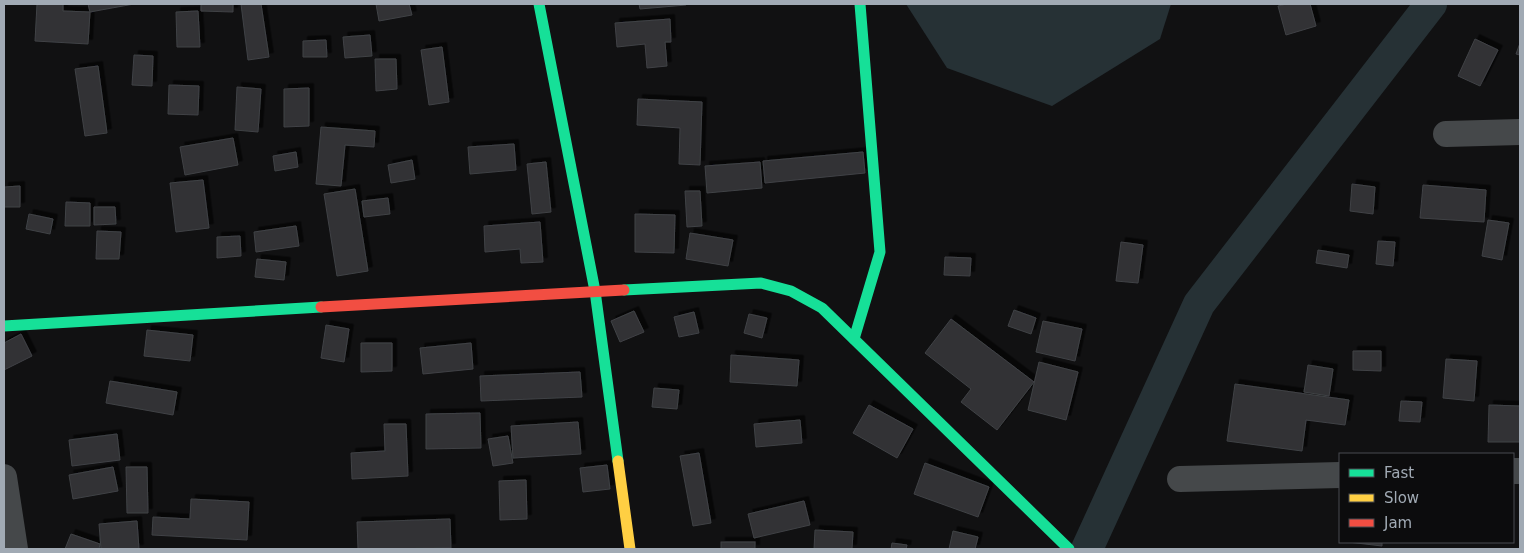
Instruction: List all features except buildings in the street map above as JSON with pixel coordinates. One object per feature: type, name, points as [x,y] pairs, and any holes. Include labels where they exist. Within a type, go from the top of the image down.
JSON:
[{"type":"street","points":[[539,4],[595,291],[630,549]]},
{"type":"street","points":[[854,339],[880,252],[860,4]]},
{"type":"street","points":[[1446,134],[1520,132]]},
{"type":"street","points":[[4,326],[595,291],[761,284],[791,291],[822,308],[1066,546]]},
{"type":"street","points":[[1180,478],[1339,475]]},
{"type":"street","points":[[4,477],[11,548]]},
{"type":"shaded area","points":[[906,4],[1171,4],[1160,39],[1052,106],[947,68]]},
{"type":"waterway","points":[[1087,549],[1199,304],[1431,4]]},
{"type":"traffic: fast","points":[[539,4],[595,291],[618,461]]},
{"type":"traffic: fast","points":[[854,339],[880,252],[860,4]]},
{"type":"traffic: fast","points":[[624,290],[761,283],[791,291],[822,308],[1069,549]]},
{"type":"traffic: fast","points":[[4,326],[321,307]]},
{"type":"traffic: slow","points":[[618,461],[630,549]]},
{"type":"traffic: jam","points":[[321,307],[624,290]]}]
